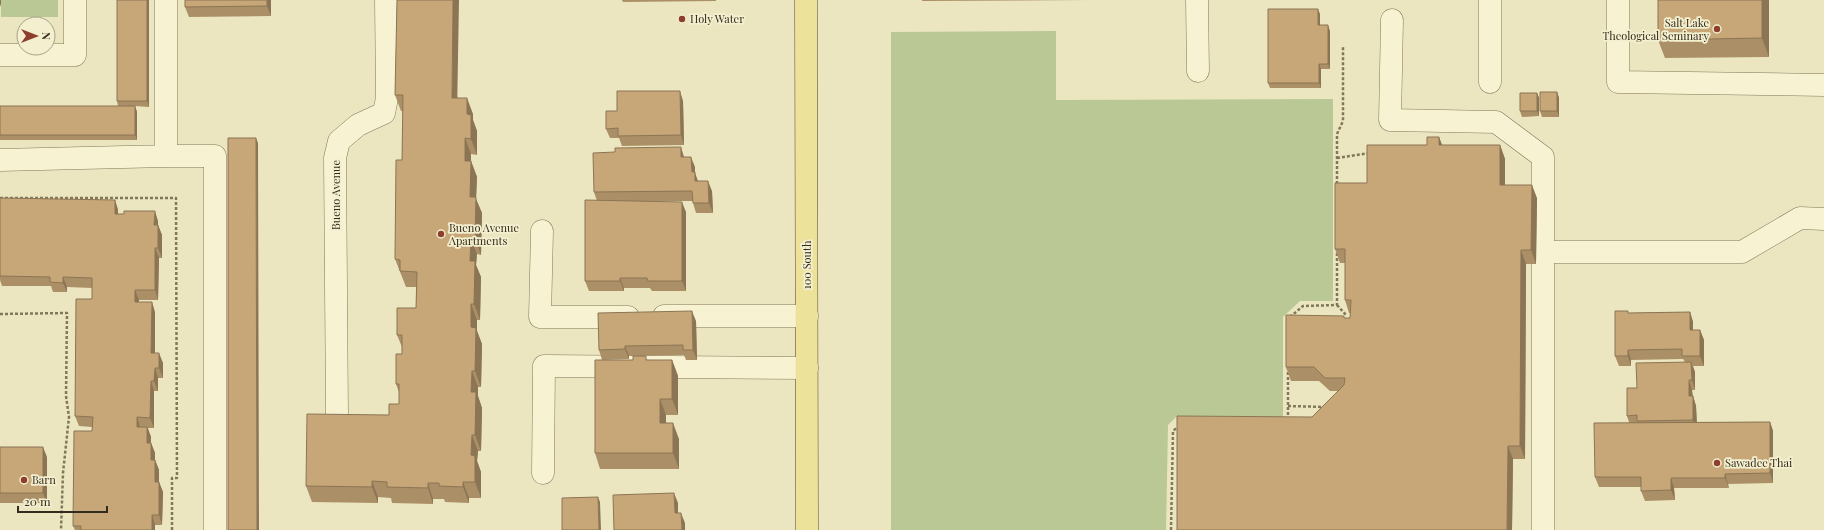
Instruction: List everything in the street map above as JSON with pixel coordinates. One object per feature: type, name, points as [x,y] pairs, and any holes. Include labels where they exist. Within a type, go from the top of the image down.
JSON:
[{"type":"main road","name":"100 South","points":[[806,0],[807,530]]},
{"type":"lane","points":[[0,54],[75,55],[75,0]]},
{"type":"lane","points":[[166,0],[166,156]]},
{"type":"lane","name":"Bueno Avenue","points":[[337,416],[335,158],[339,141],[358,125],[384,113],[387,98],[386,0]]},
{"type":"lane","points":[[1198,0],[1198,71]]},
{"type":"lane","points":[[1490,0],[1490,82]]},
{"type":"lane","points":[[1618,0],[1618,82],[1824,85]]},
{"type":"lane","points":[[1392,20],[1390,120],[1496,122],[1543,157],[1543,530]]},
{"type":"lane","points":[[0,160],[215,156],[215,530]]},
{"type":"lane","points":[[1543,252],[1742,252],[1800,218],[1824,219]]},
{"type":"lane","points":[[542,231],[540,317],[807,316]]},
{"type":"lane","points":[[543,473],[544,366],[807,368]]},
{"type":"path","points":[[1337,189],[1337,134],[1342,120],[1342,47]]},
{"type":"path","points":[[1337,158],[1374,154]]},
{"type":"path","points":[[0,198],[176,198],[177,478],[172,478],[172,530]]},
{"type":"path","points":[[1337,251],[1337,305],[1346,315]]},
{"type":"path","points":[[1287,319],[1303,306],[1337,305]]},
{"type":"path","points":[[0,314],[67,313],[66,396],[69,417],[63,473],[61,530]]},
{"type":"path","points":[[1280,421],[1288,421],[1288,359]]},
{"type":"path","points":[[1288,406],[1330,407]]},
{"type":"path","points":[[1171,530],[1173,432],[1183,422]]},
{"type":"green space","points":[[1,0],[58,0],[58,17],[1,17]]},
{"type":"green space","points":[[1056,31],[1056,100],[1333,99],[1333,301],[1300,301],[1283,317],[1283,417],[1177,416],[1168,425],[1166,530],[891,530],[891,32]]},
{"type":"building","points":[[117,0],[147,0],[147,101],[117,101]]},
{"type":"building","points":[[185,0],[267,0],[267,6],[185,7]]},
{"type":"building","name":"Bueno Avenue Apartments","points":[[397,0],[453,0],[452,98],[467,98],[467,114],[471,115],[471,139],[465,138],[465,161],[471,161],[470,197],[476,197],[475,239],[471,238],[470,261],[475,261],[474,304],[471,304],[471,327],[476,328],[475,371],[472,371],[471,392],[476,392],[475,435],[472,435],[471,455],[475,456],[475,482],[463,482],[463,487],[439,486],[439,483],[428,483],[428,488],[387,487],[387,482],[372,481],[372,487],[306,486],[307,414],[389,415],[389,404],[399,404],[399,384],[396,384],[396,354],[402,354],[402,335],[397,335],[397,308],[416,308],[417,272],[400,271],[400,260],[395,259],[396,160],[402,160],[403,95],[395,95]]},
{"type":"building","name":"Salt Lake Theological Seminary","points":[[1658,0],[1762,0],[1762,38],[1658,40]]},
{"type":"building","points":[[1268,9],[1318,9],[1318,25],[1328,25],[1328,64],[1319,64],[1319,83],[1268,83]]},
{"type":"building","points":[[617,91],[680,91],[681,135],[618,136],[618,128],[606,129],[606,111],[617,111]]},
{"type":"building","points":[[1540,92],[1557,92],[1557,111],[1540,111]]},
{"type":"building","points":[[1520,93],[1537,93],[1537,111],[1520,111]]},
{"type":"building","points":[[0,106],[135,106],[135,135],[0,135]]},
{"type":"building","points":[[1427,137],[1439,137],[1439,145],[1500,145],[1500,185],[1532,185],[1531,250],[1521,250],[1520,446],[1508,446],[1507,530],[1177,530],[1177,416],[1312,417],[1344,385],[1345,378],[1325,378],[1314,367],[1286,367],[1286,315],[1344,316],[1344,318],[1350,318],[1351,300],[1345,300],[1345,249],[1335,249],[1335,183],[1367,183],[1367,145],[1427,145]]},
{"type":"building","points":[[228,138],[256,138],[257,530],[228,530]]},
{"type":"building","points":[[681,147],[681,157],[691,157],[692,172],[695,172],[695,181],[708,181],[709,203],[693,203],[692,191],[594,192],[593,153],[615,152],[615,148]]},
{"type":"building","points":[[0,198],[115,200],[115,214],[124,214],[124,211],[155,211],[154,225],[158,225],[158,248],[155,248],[155,290],[135,290],[135,302],[152,302],[151,353],[159,353],[159,368],[155,368],[154,381],[151,381],[150,418],[137,417],[137,427],[147,427],[147,443],[151,443],[151,460],[155,460],[155,482],[159,482],[159,515],[152,515],[152,530],[81,530],[81,526],[73,526],[74,431],[92,431],[93,417],[75,416],[76,299],[92,299],[92,278],[63,277],[63,283],[50,282],[50,277],[0,276]]},
{"type":"building","points":[[585,200],[682,202],[682,281],[648,281],[647,278],[620,278],[620,281],[585,281]]},
{"type":"building","points":[[692,311],[693,350],[683,350],[683,345],[625,346],[625,349],[599,350],[598,313]]},
{"type":"building","points":[[1615,311],[1628,311],[1628,313],[1690,312],[1690,330],[1700,330],[1700,356],[1682,356],[1682,349],[1628,350],[1628,356],[1615,356]]},
{"type":"building","points":[[633,356],[646,356],[646,360],[672,360],[672,399],[660,399],[660,423],[673,423],[673,453],[595,453],[595,360],[633,360]]},
{"type":"building","points":[[1691,362],[1692,380],[1689,380],[1689,396],[1693,396],[1693,420],[1637,421],[1637,415],[1627,416],[1627,388],[1637,388],[1636,363]]},
{"type":"building","points":[[1770,422],[1770,473],[1725,474],[1725,478],[1671,478],[1671,490],[1641,491],[1641,477],[1595,477],[1594,423]]},
{"type":"building","name":"Barn","points":[[0,447],[43,447],[43,493],[0,493]]},
{"type":"building","points":[[674,493],[675,513],[681,513],[682,530],[614,530],[613,495]]},
{"type":"building","points":[[598,497],[599,530],[562,530],[562,498]]},
{"type":"place","name":"Holy Water","points":[[682,19]]},
{"type":"place","name":"Salt Lake Theological Seminary","points":[[1717,29]]},
{"type":"place","name":"Bueno Avenue Apartments","points":[[441,234]]},
{"type":"place","name":"Sawadee Thai","points":[[1717,463]]},
{"type":"place","name":"Barn","points":[[24,480]]}]
